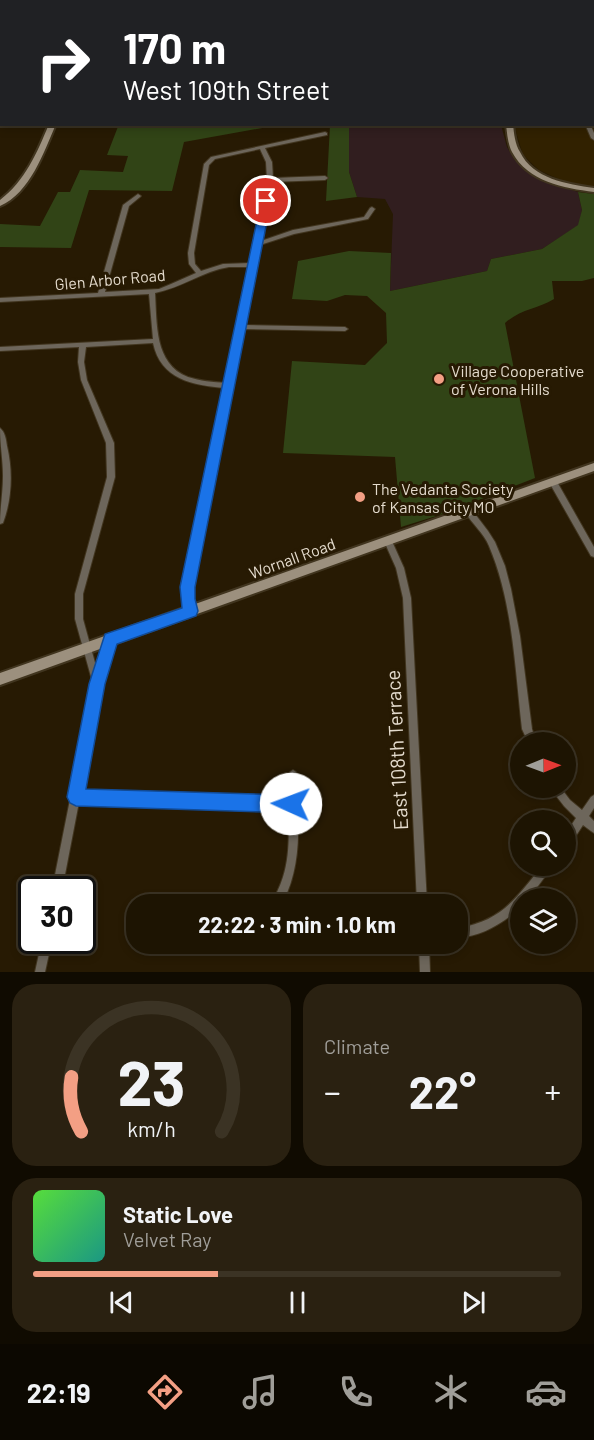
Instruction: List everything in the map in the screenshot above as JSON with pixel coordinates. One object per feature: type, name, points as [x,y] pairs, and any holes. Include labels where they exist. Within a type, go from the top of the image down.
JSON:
[{"type":"main road","points":[[0,204],[9,198],[29,174],[52,126]]},
{"type":"main road","points":[[509,126],[516,153],[531,170],[559,184],[594,190]]},
{"type":"main road","name":"Wornall Road","points":[[0,679],[594,466]]},
{"type":"street","points":[[200,274],[192,264],[191,253],[206,165],[213,158],[325,134]]},
{"type":"street","points":[[191,611],[188,587],[270,180],[269,162],[262,148]]},
{"type":"street","points":[[270,180],[325,178]]},
{"type":"street","points":[[101,294],[126,206],[138,196]]},
{"type":"street","points":[[257,244],[293,232],[366,218],[372,209]]},
{"type":"street","name":"Glen Arbor Road","points":[[0,300],[152,292],[176,286],[225,265],[253,265]]},
{"type":"street","points":[[152,292],[155,341],[161,361],[173,373],[198,383],[229,386]]},
{"type":"street","points":[[241,327],[345,328]]},
{"type":"street","points":[[1,352],[155,341]]},
{"type":"street","points":[[83,345],[81,362],[84,380],[110,443],[111,477],[79,594],[79,619],[97,684]]},
{"type":"street","points":[[0,431],[7,454],[8,474],[0,521]]},
{"type":"street","points":[[553,482],[594,554]]},
{"type":"street","points":[[469,512],[492,544],[502,571],[509,602],[528,732]]},
{"type":"street","name":"East 108th Terrace","points":[[388,541],[400,568],[406,594],[421,894]]},
{"type":"street","points":[[60,876],[97,684],[111,639]]},
{"type":"street","points":[[283,894],[292,866],[293,775]]},
{"type":"street","points":[[76,797],[291,804]]},
{"type":"street","points":[[564,798],[582,819],[594,828]]},
{"type":"street","points":[[576,827],[594,800]]},
{"type":"street","points":[[531,888],[540,876]]},
{"type":"street","points":[[468,931],[484,927],[502,918],[510,911]]},
{"type":"street","points":[[40,972],[44,954]]},
{"type":"street","points":[[424,954],[425,972]]},
{"type":"shaded area","points":[[349,126],[501,126],[507,147],[514,159],[526,171],[544,181],[578,192],[582,210],[579,225],[542,249],[491,259],[487,271],[390,291],[393,214],[385,199],[357,197],[349,172]]},
{"type":"shaded area","points":[[514,126],[594,126],[594,187],[563,181],[539,170],[523,155]]},
{"type":"green space","points":[[118,126],[273,126],[184,142],[172,191],[89,190],[71,248],[0,247],[0,224],[40,226],[58,192],[70,192],[80,170],[123,172],[128,156],[107,155]]},
{"type":"green space","points":[[330,126],[349,126],[349,172],[357,197],[326,201]]},
{"type":"green space","points":[[578,192],[594,194],[594,278],[582,281],[552,281],[554,299],[517,315],[505,323],[535,478],[446,513],[401,527],[395,457],[283,453],[292,361],[365,365],[387,343],[386,313],[367,296],[345,295],[327,301],[292,299],[298,261],[349,251],[391,253],[390,291],[487,271],[491,259],[542,249],[578,225],[582,210]]},
{"type":"place","name":"Village Cooperative of Verona Hills","points":[[439,379]]},
{"type":"place","name":"The Vedanta Society of Kansas City MO","points":[[360,497]]},
{"type":"route","points":[[266,201],[188,587],[191,611],[111,639],[97,684],[76,797],[291,804]]}]
